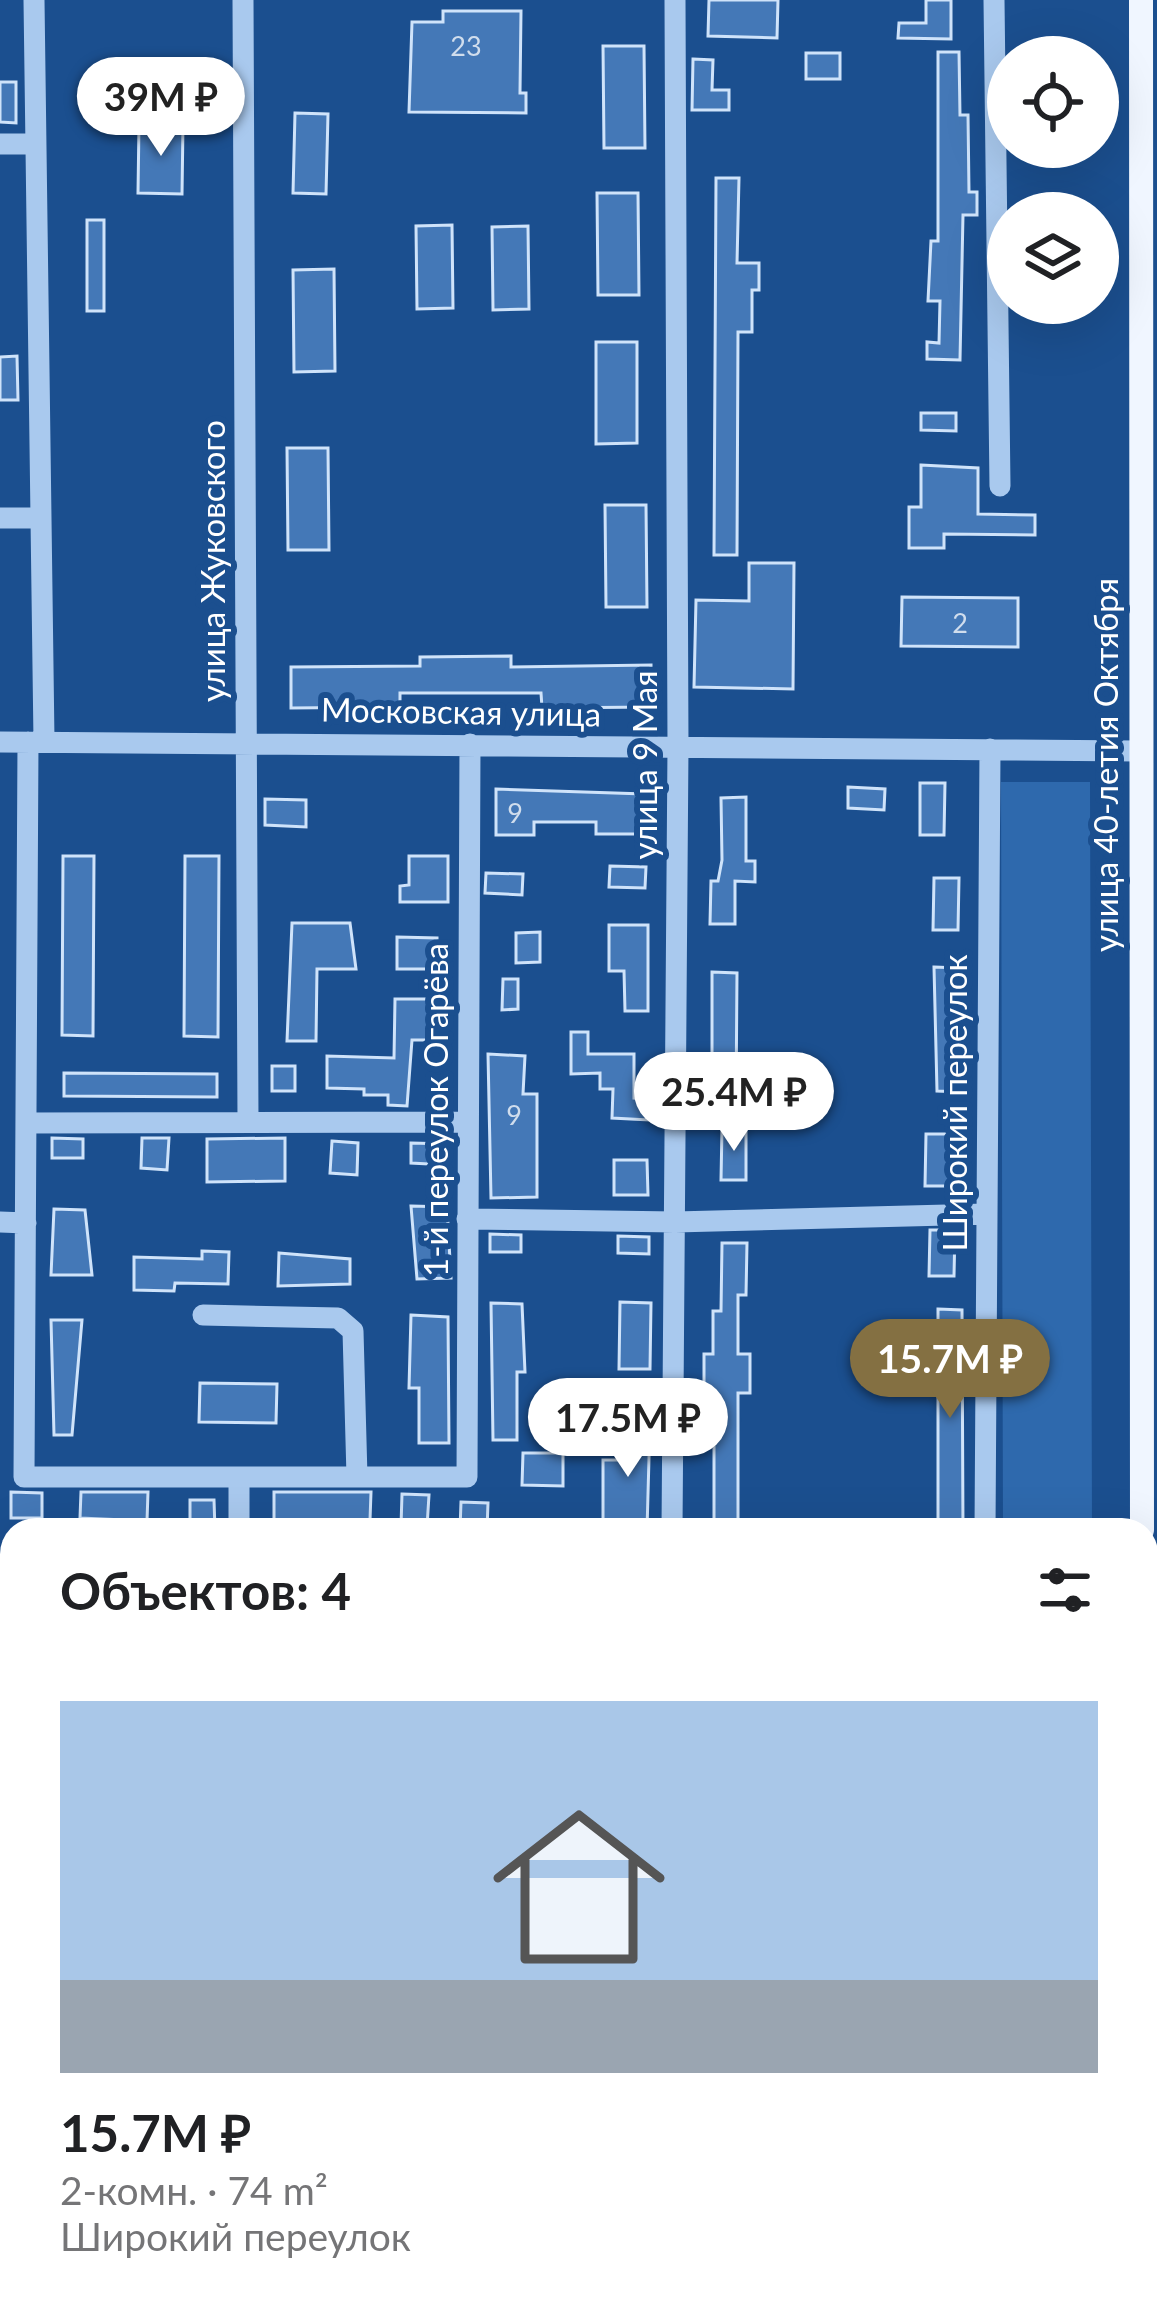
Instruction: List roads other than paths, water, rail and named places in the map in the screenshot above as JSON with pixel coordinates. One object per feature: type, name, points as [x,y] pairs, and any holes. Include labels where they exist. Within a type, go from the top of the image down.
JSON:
[{"type":"main road","name":"улица 40-летия Октября","points":[[1141,0],[1147,696],[1138,751],[1142,1518]]},
{"type":"street","points":[[34,0],[39,518],[26,1123],[25,1477],[357,1477],[353,1331],[338,1318],[203,1315]]},
{"type":"street","name":"улица Жуковского","points":[[243,0],[248,1122]]},
{"type":"street","name":"улица 9 Мая","points":[[672,1518],[678,746],[674,0]]},
{"type":"street","points":[[994,0],[1000,487]]},
{"type":"street","points":[[0,144],[35,144]]},
{"type":"street","points":[[0,518],[39,518]]},
{"type":"street","name":"Московская улица","points":[[0,742],[1138,751]]},
{"type":"street","name":"1-й переулок Огарёва","points":[[357,1477],[467,1477],[470,744]]},
{"type":"street","name":"Широкий переулок","points":[[985,1518],[990,749]]},
{"type":"street","points":[[26,1123],[466,1122]]},
{"type":"street","points":[[467,1219],[675,1222],[986,1214]]},
{"type":"street","points":[[0,1222],[26,1222]]},
{"type":"street","points":[[239,1477],[239,1518]]}]
